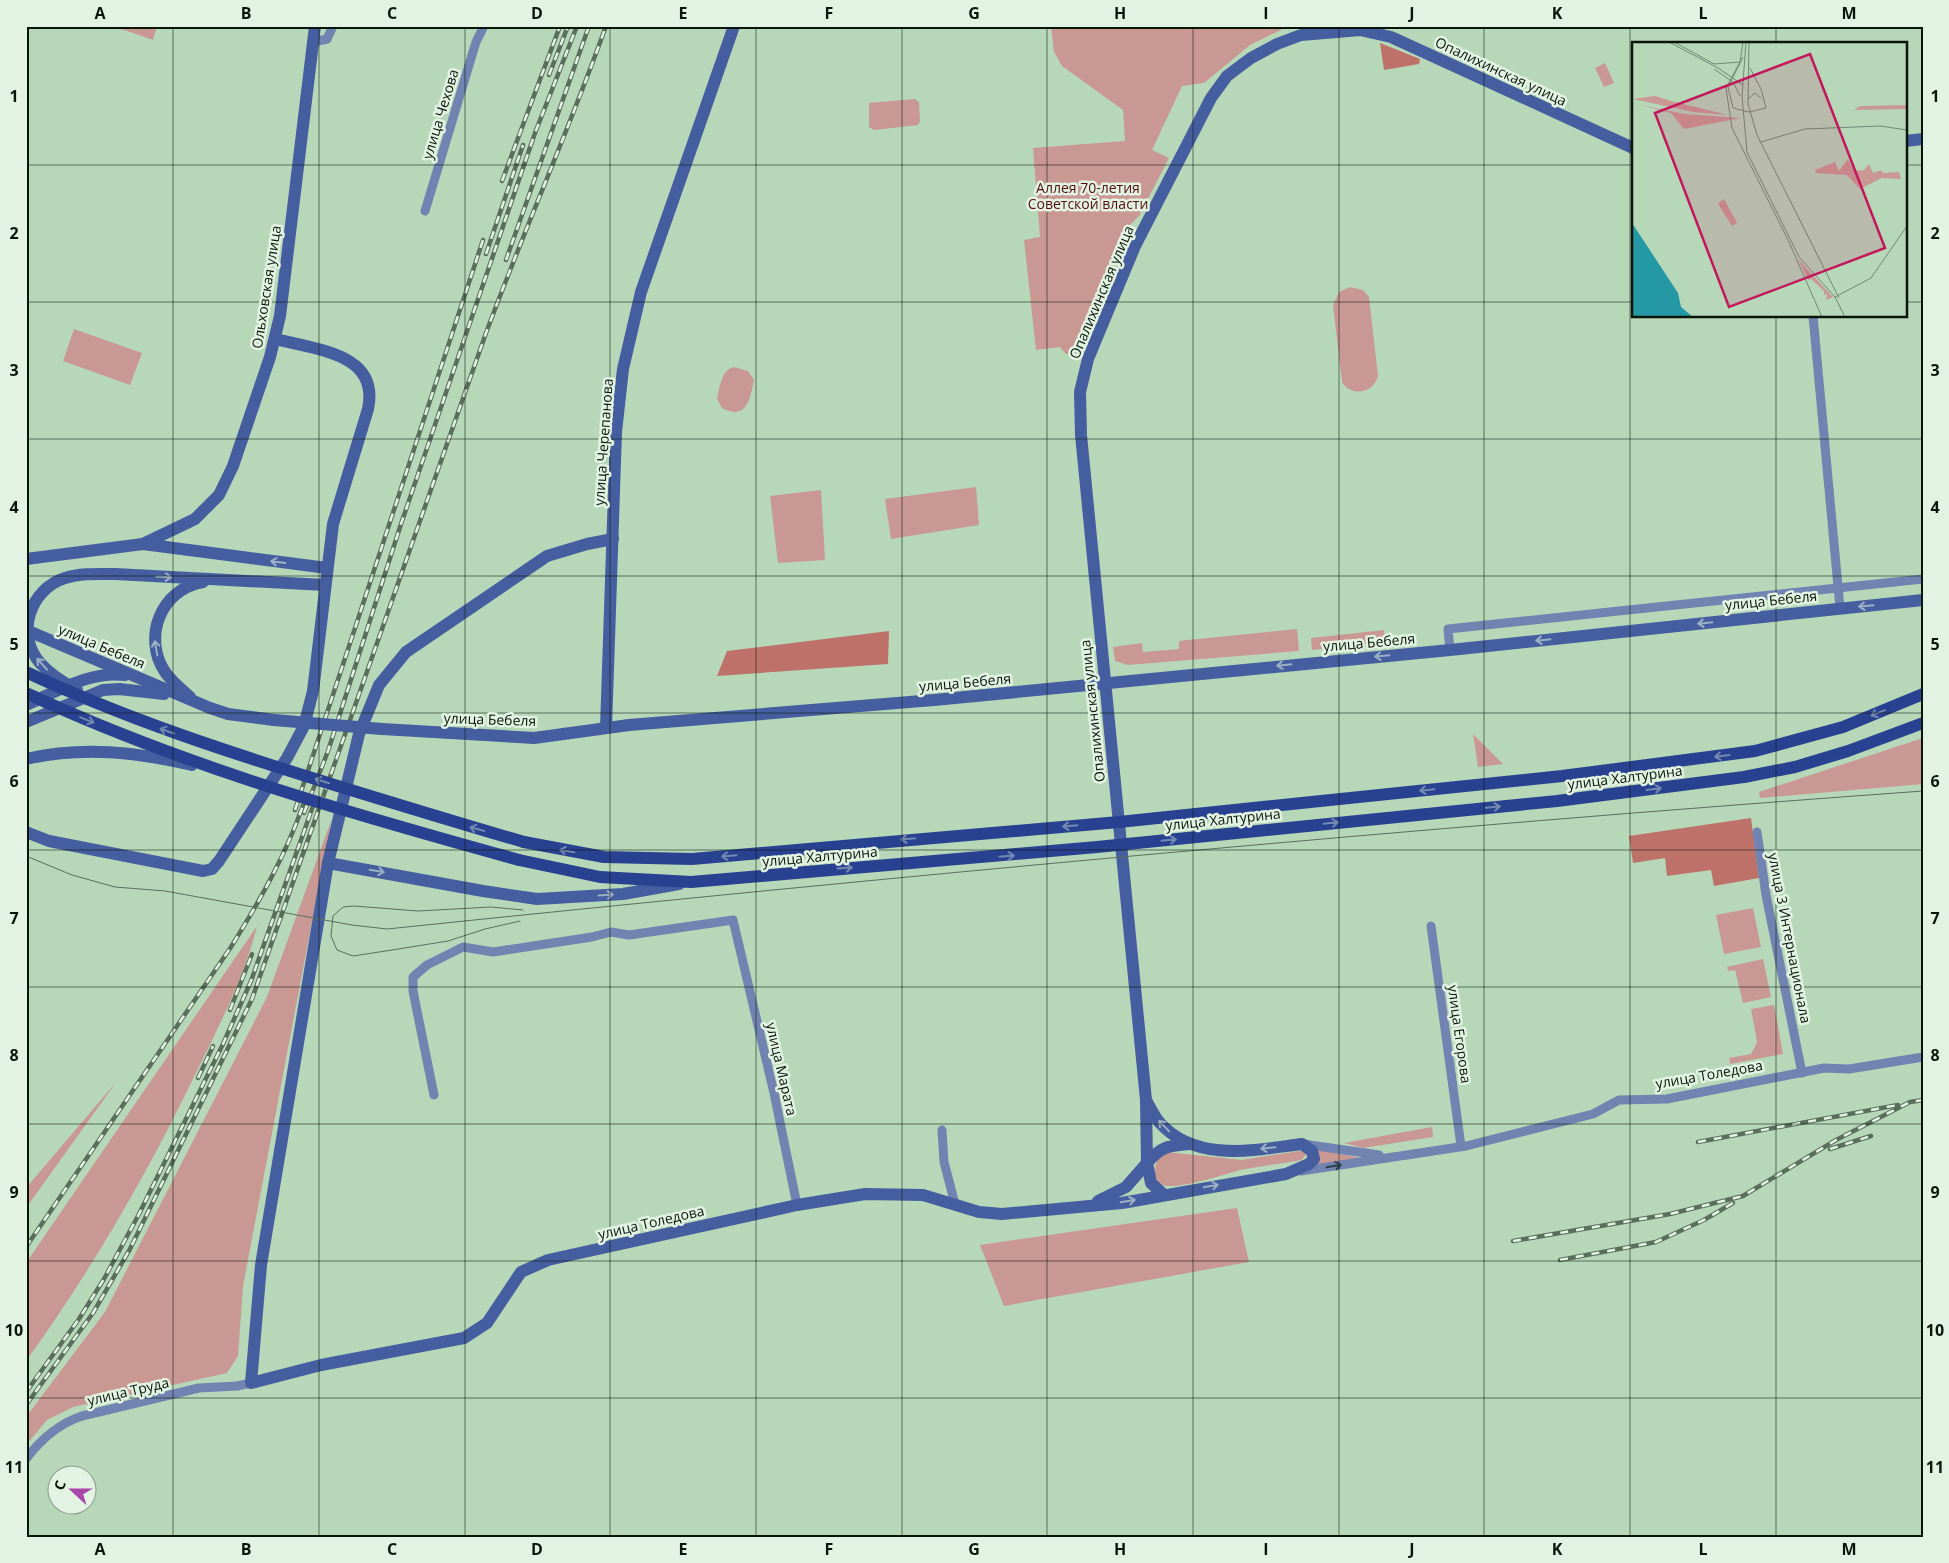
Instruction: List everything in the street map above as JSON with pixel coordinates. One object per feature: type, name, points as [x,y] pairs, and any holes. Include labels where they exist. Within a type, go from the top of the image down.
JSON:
[{"type":"main road","name":"улица Халтурина","points":[[26,672],[112,710],[236,755],[524,842],[604,857],[692,860],[1119,822],[1552,777],[1756,751],[1843,727],[1923,694]]},
{"type":"main road","name":"улица Халтурина","points":[[26,693],[141,742],[230,773],[518,860],[600,878],[691,882],[1121,845],[1557,801],[1744,777],[1795,767],[1848,752],[1923,723]]},
{"type":"street","name":"Ольховская улица","points":[[143,544],[195,519],[219,495],[230,472],[276,339],[315,26]]},
{"type":"street","points":[[314,42],[326,39],[334,26]]},
{"type":"street","name":"улица Чехова","points":[[425,211],[476,42],[484,26]]},
{"type":"street","name":"улица Черепанова","points":[[606,728],[616,432],[623,369],[631,328],[646,277],[734,26]]},
{"type":"street","name":"Опалихинская улица","points":[[1164,1195],[1151,1183],[1147,1163],[1146,1100],[1081,435],[1080,392],[1088,359],[1136,246],[1199,118],[1227,76],[1251,58],[1277,44],[1300,35],[1360,30],[1391,37],[1632,148]]},
{"type":"street","points":[[1906,141],[1923,139]]},
{"type":"street","points":[[1813,318],[1840,608]]},
{"type":"street","points":[[26,832],[49,841],[203,872],[212,869],[287,758],[304,726],[313,691],[333,524],[368,409],[371,390],[364,373],[348,360],[276,339]]},
{"type":"street","points":[[251,1383],[261,1265],[328,863],[359,734],[379,685],[406,652],[548,556],[613,539]]},
{"type":"street","points":[[26,559],[143,544],[327,568]]},
{"type":"street","points":[[112,710],[65,683],[39,662],[31,649],[27,635],[28,620],[39,595],[49,586],[63,578],[93,573],[325,585]]},
{"type":"street","points":[[1450,650],[1448,629],[1923,579]]},
{"type":"street","points":[[210,708],[190,697],[165,672],[154,643],[160,614],[176,592],[192,584],[218,580]]},
{"type":"street","name":"улица Бебеля","points":[[26,630],[182,697],[228,714],[274,720],[382,729],[534,738],[606,728],[1105,684],[1450,650],[1923,600]]},
{"type":"street","points":[[26,705],[97,675],[117,674],[142,679]]},
{"type":"street","points":[[26,722],[103,690],[138,690],[182,697]]},
{"type":"street","points":[[26,759],[62,752],[110,751],[155,756],[230,773]]},
{"type":"street","name":"улица 3 Интернационала","points":[[1757,832],[1766,895],[1802,1073]]},
{"type":"street","points":[[328,863],[483,892],[537,898],[623,894],[691,882]]},
{"type":"street","name":"улица Марата","points":[[434,1095],[413,991],[413,977],[427,965],[463,947],[493,952],[592,937],[611,932],[629,935],[733,920],[774,1093],[797,1205]]},
{"type":"street","name":"улица Егорова","points":[[1431,926],[1461,1146]]},
{"type":"street","name":"улица Толедова","points":[[251,1383],[321,1365],[464,1338],[487,1323],[521,1272],[548,1260],[797,1205],[865,1194],[923,1195],[979,1212],[1002,1214],[1122,1202],[1461,1146],[1593,1114],[1619,1100],[1668,1099],[1824,1068],[1849,1069],[1923,1057]]},
{"type":"street","points":[[1146,1100],[1159,1122],[1173,1135],[1190,1144],[1221,1152],[1302,1144],[1387,1157]]},
{"type":"street","points":[[942,1130],[944,1162],[955,1204]]},
{"type":"street","points":[[1092,1205],[1126,1187],[1155,1153],[1166,1146],[1190,1144]]},
{"type":"street","name":"улица Толедова","points":[[1286,1174],[1309,1164],[1314,1159],[1312,1151],[1302,1144]]},
{"type":"street","name":"улица Труда","points":[[26,1459],[48,1435],[64,1422],[199,1388],[237,1386],[251,1383]]},
{"type":"green space","points":[[113,26],[157,26],[153,40]]},
{"type":"green space","name":"Аллея 70-летия Советской власти","points":[[1051,26],[1289,26],[1250,45],[1204,83],[1182,86],[1152,150],[1169,158],[1139,216],[1128,227],[1079,353],[1066,354],[1060,347],[1036,350],[1024,240],[1040,237],[1033,148],[1125,141],[1123,110],[1062,66],[1054,52]]},
{"type":"green space","points":[[1605,63],[1614,83],[1604,87],[1595,68]]},
{"type":"green space","points":[[915,99],[919,102],[920,121],[918,125],[874,130],[869,127],[869,103]]},
{"type":"green space","points":[[1350,287],[1363,290],[1369,297],[1378,376],[1372,387],[1362,391],[1351,390],[1342,382],[1333,305],[1339,292]]},
{"type":"green space","points":[[74,329],[142,353],[130,385],[63,361]]},
{"type":"green space","points":[[734,367],[748,371],[754,380],[749,401],[742,410],[737,412],[722,408],[717,399],[724,375]]},
{"type":"green space","points":[[976,487],[979,525],[891,539],[885,499]]},
{"type":"green space","points":[[821,490],[825,560],[778,563],[770,496]]},
{"type":"green space","points":[[1297,629],[1299,651],[1128,665],[1115,661],[1113,647],[1142,643],[1143,652],[1179,649],[1179,641]]},
{"type":"green space","points":[[1384,630],[1385,642],[1312,650],[1311,638]]},
{"type":"green space","points":[[1473,734],[1503,764],[1478,767]]},
{"type":"green space","points":[[1923,738],[1923,784],[1760,798],[1759,792]]},
{"type":"green space","points":[[331,821],[243,1286],[238,1356],[227,1373],[73,1407],[47,1420],[26,1445],[26,1417],[105,1312],[267,997]]},
{"type":"green space","points":[[1753,908],[1761,947],[1724,954],[1716,915]]},
{"type":"green space","points":[[257,926],[245,965],[230,1003],[157,1150],[95,1258],[26,1361],[26,1263]]},
{"type":"green space","points":[[1763,959],[1771,997],[1743,1003],[1735,970],[1728,971],[1727,967]]},
{"type":"green space","points":[[1774,1005],[1783,1054],[1730,1064],[1729,1058],[1751,1054],[1757,1042],[1751,1009]]},
{"type":"green space","points":[[117,1081],[26,1208],[26,1188]]},
{"type":"green space","points":[[1432,1127],[1433,1137],[1363,1148],[1344,1143]]},
{"type":"green space","points":[[1317,1148],[1360,1158],[1315,1166]]},
{"type":"green space","points":[[1300,1151],[1305,1152],[1306,1155],[1301,1160],[1240,1170],[1176,1186],[1161,1184],[1155,1174],[1155,1167],[1159,1156],[1167,1152],[1241,1160]]},
{"type":"green space","points":[[1237,1208],[1249,1262],[1004,1306],[980,1245]]},
{"type":"shaded area","points":[[1380,43],[1420,59],[1419,64],[1384,70]]},
{"type":"shaded area","points":[[889,631],[888,664],[717,676],[727,651]]},
{"type":"shaded area","points":[[1751,818],[1759,878],[1714,886],[1711,870],[1667,876],[1665,858],[1633,863],[1629,836]]},
{"type":"tram line","points":[[26,856],[72,875],[115,887],[165,891],[352,925],[387,929],[770,890],[1154,854],[1731,805],[1923,791]]},
{"type":"tram line","points":[[520,921],[485,929],[448,941],[353,956],[337,950],[331,936],[333,916],[343,907],[354,906],[418,911],[491,907],[523,910]]},
{"type":"railway","points":[[502,181],[560,26]]},
{"type":"railway","points":[[549,75],[568,26]]},
{"type":"railway","points":[[304,813],[328,751],[401,524],[535,133],[577,26]]},
{"type":"railway","points":[[506,260],[589,26]]},
{"type":"railway","points":[[26,1405],[93,1313],[130,1249],[252,999],[486,333],[606,26]]},
{"type":"railway","points":[[486,254],[523,145]]},
{"type":"railway","points":[[295,810],[483,240]]},
{"type":"railway","points":[[26,1247],[231,947],[271,878],[289,842],[303,805]]},
{"type":"railway","points":[[26,1392],[79,1319],[104,1279],[139,1214],[223,1044],[251,981],[313,806]]},
{"type":"railway","points":[[230,1010],[252,954]]},
{"type":"railway","points":[[198,1078],[213,1046]]},
{"type":"railway","points":[[1513,1241],[1670,1214],[1743,1196],[1836,1140],[1910,1102],[1923,1100]]},
{"type":"railway","points":[[1698,1142],[1898,1105]]},
{"type":"railway","points":[[1830,1149],[1871,1136]]},
{"type":"railway","points":[[1560,1260],[1656,1242],[1704,1220],[1733,1203]]}]
